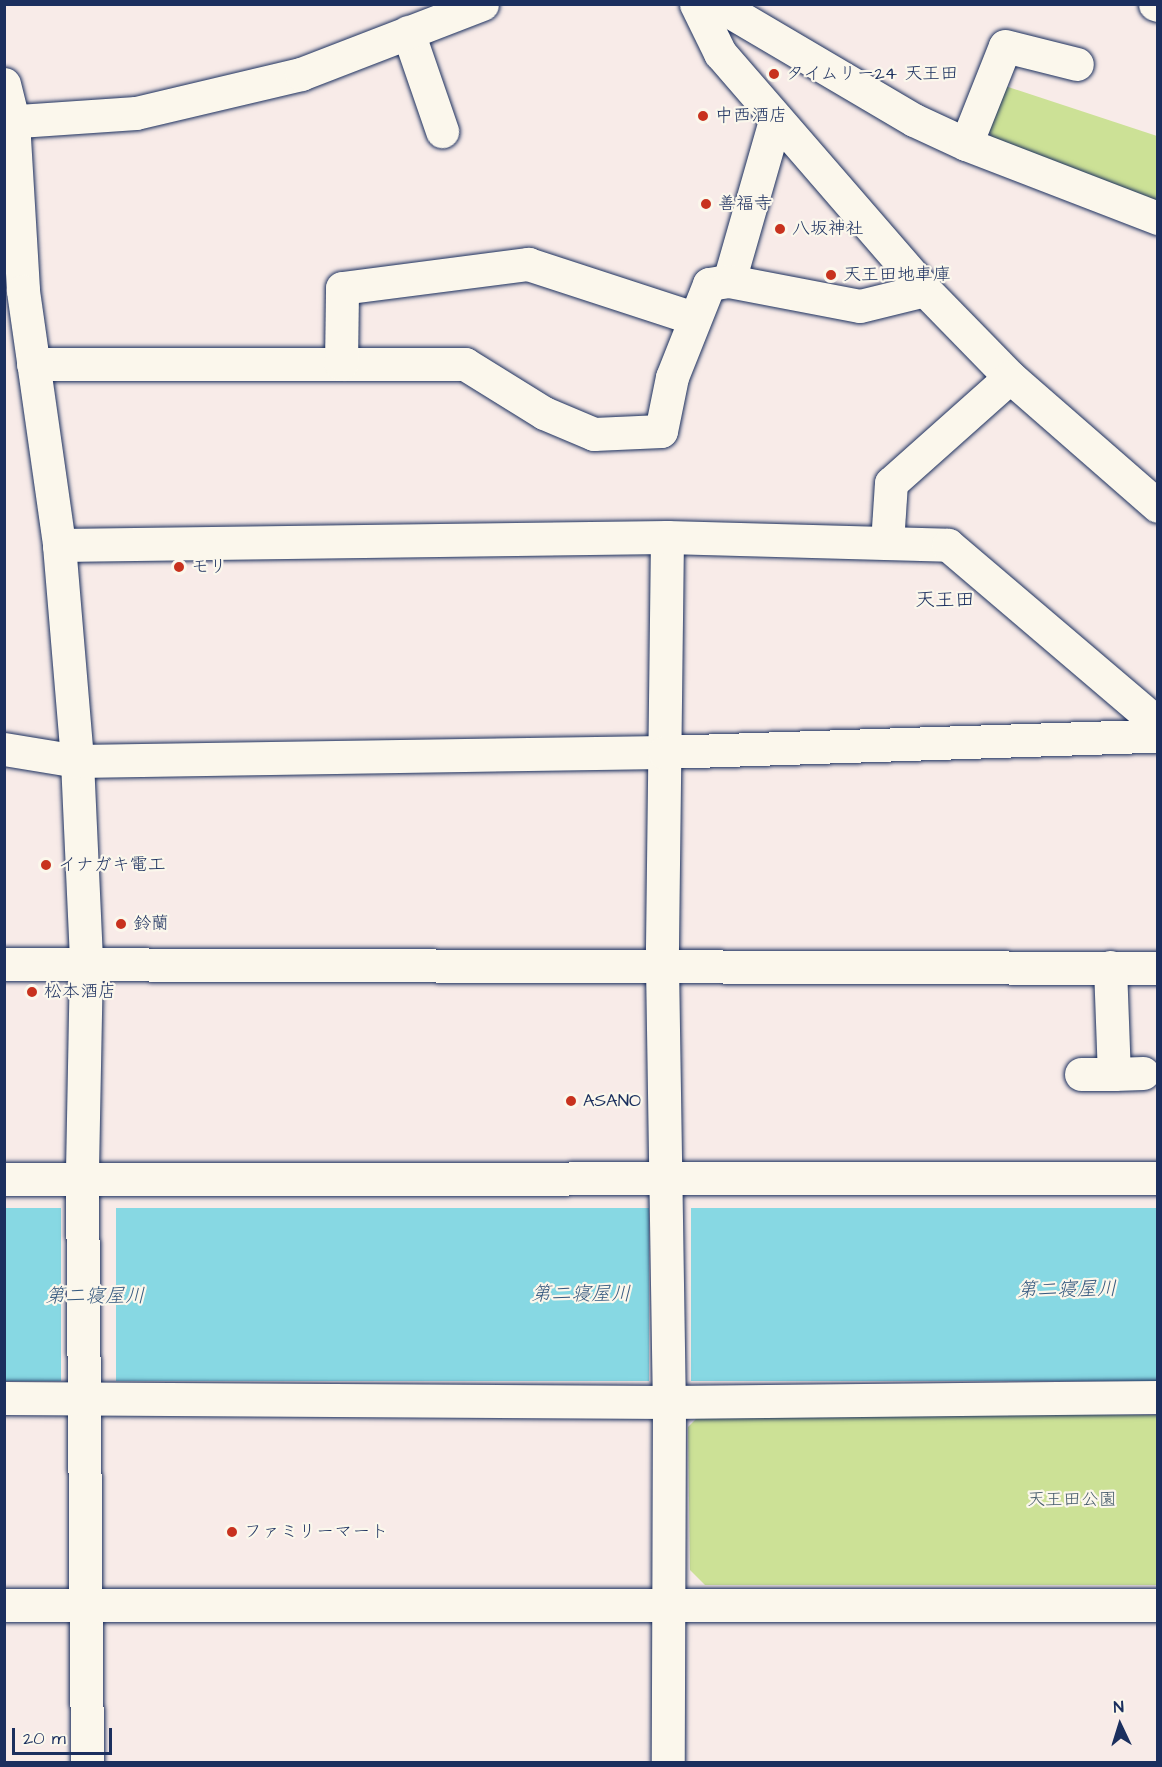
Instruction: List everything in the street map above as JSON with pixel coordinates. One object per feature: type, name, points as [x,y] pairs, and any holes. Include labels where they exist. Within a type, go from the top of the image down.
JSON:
[{"type":"street","points":[[9,122],[136,113],[325,68],[408,32],[482,4]]},
{"type":"street","points":[[696,4],[720,53],[775,121],[925,290],[1010,377],[1158,506]]},
{"type":"street","points":[[717,4],[914,120],[966,144],[1158,218]]},
{"type":"street","points":[[408,32],[442,131]]},
{"type":"street","points":[[966,144],[1005,46],[1077,64]]},
{"type":"street","points":[[4,84],[9,122],[14,292],[33,364],[59,545],[76,761],[86,962],[82,1192],[87,1762]]},
{"type":"street","points":[[729,281],[775,121]]},
{"type":"street","points":[[341,364],[342,288],[528,264],[693,318]]},
{"type":"street","points":[[33,364],[465,364],[544,413],[594,434],[662,431],[672,377],[693,318],[709,284],[729,281],[860,306],[925,290]]},
{"type":"street","points":[[887,543],[891,483],[1010,377]]},
{"type":"street","points":[[59,545],[667,537],[948,545],[1158,724]]},
{"type":"street","points":[[667,537],[662,964],[669,1393],[668,1762]]},
{"type":"street","points":[[4,749],[76,761],[664,753],[1158,736]]},
{"type":"street","points":[[4,964],[86,962],[1158,968]]},
{"type":"street","points":[[1081,1074],[1129,1073],[1110,967]]},
{"type":"street","points":[[4,1179],[82,1192],[667,1193],[1158,1178]]},
{"type":"street","points":[[4,1398],[85,1392],[1158,1397]]},
{"type":"street","points":[[4,1605],[1158,1605]]},
{"type":"green space","points":[[1005,86],[1157,136],[1157,202],[994,140],[985,127]]},
{"type":"green space","name":"天王田公園","points":[[702,1413],[1157,1415],[1157,1585],[705,1585],[690,1570],[688,1427]]},
{"type":"water","name":"第二寝屋川","points":[[5,1208],[1157,1208],[1157,1381],[5,1381]]},
{"type":"pier","points":[[61,1205],[116,1205],[116,1384],[61,1384]]},
{"type":"pier","points":[[649,1205],[691,1205],[691,1383],[649,1383]]},
{"type":"place","name":"タイムリー24 天王田","points":[[774,74]]},
{"type":"place","name":"中西酒店","points":[[703,116]]},
{"type":"place","name":"善福寺","points":[[706,204]]},
{"type":"place","name":"八坂神社","points":[[780,229]]},
{"type":"place","name":"天王田地車庫","points":[[831,275]]},
{"type":"place","name":"モリ","points":[[179,567]]},
{"type":"place","name":"イナガキ電工","points":[[46,865]]},
{"type":"place","name":"鈴蘭","points":[[121,924]]},
{"type":"place","name":"松本酒店","points":[[32,992]]},
{"type":"place","name":"ASANO","points":[[571,1101]]},
{"type":"place","name":"ファミリーマート","points":[[232,1532]]},
{"type":"district","name":"天王田","points":[[945,600]]}]
